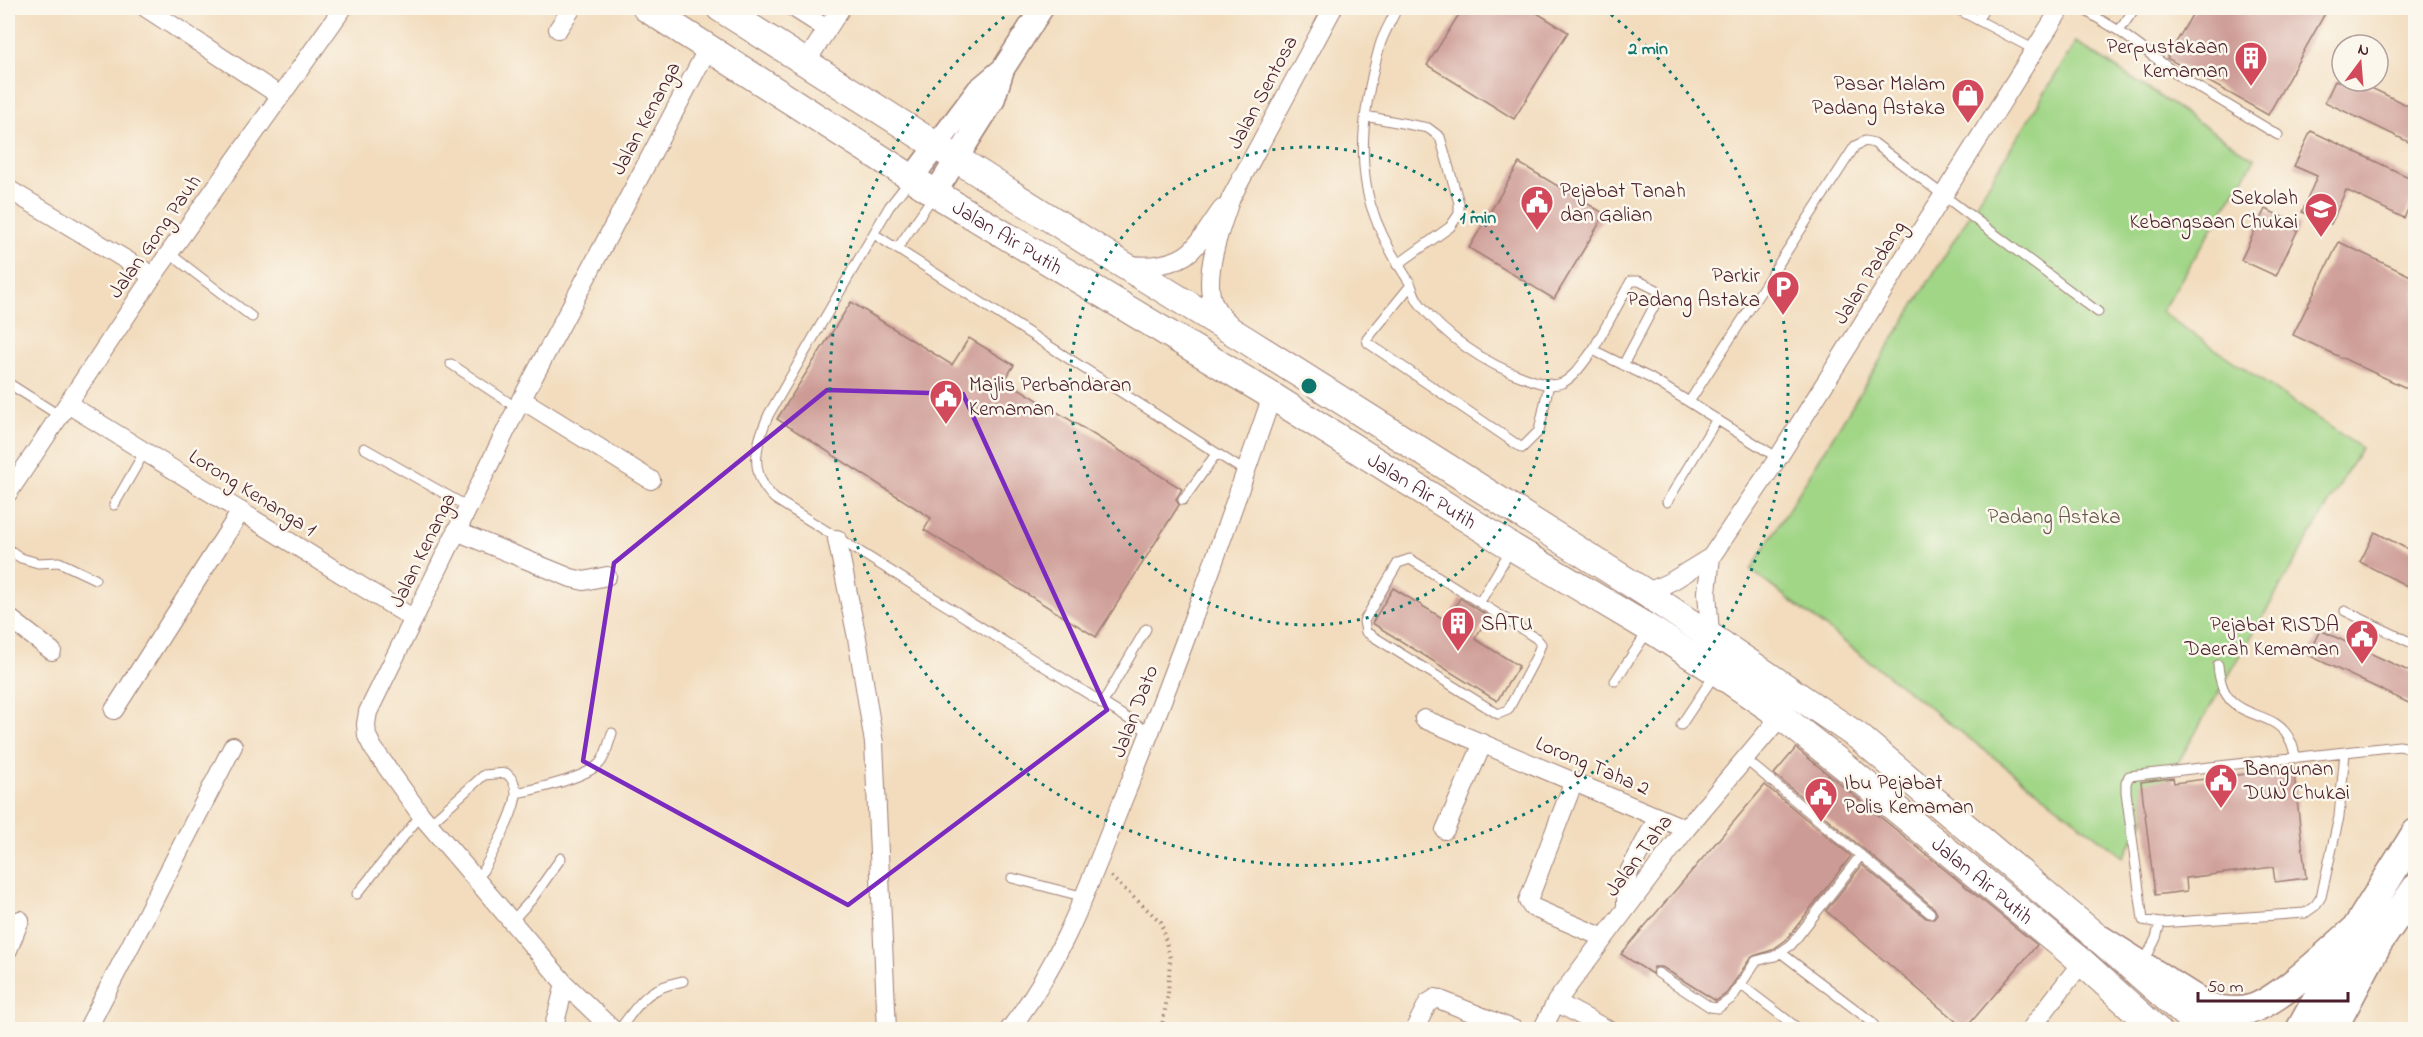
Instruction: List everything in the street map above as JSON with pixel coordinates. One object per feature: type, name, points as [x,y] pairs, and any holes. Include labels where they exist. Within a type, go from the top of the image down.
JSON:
[{"type":"highway","points":[[2332,1029],[2367,936],[2415,833]]},
{"type":"highway","points":[[2300,1029],[2367,936],[2415,888]]},
{"type":"highway","points":[[2098,938],[2209,1008],[2228,1012],[2251,1009],[2276,996],[2367,936]]},
{"type":"highway","points":[[2350,1029],[2367,936]]},
{"type":"main road","name":"Jalan Air Putih","points":[[646,8],[935,193],[1272,396],[1512,548],[1650,628],[1717,672],[1781,716],[2082,962],[2157,1029]]},
{"type":"main road","name":"Jalan Air Putih","points":[[720,8],[1710,634],[1859,737],[2203,1029]]},
{"type":"street","points":[[146,8],[279,95]]},
{"type":"street","name":"Jalan Gong Pauh","points":[[8,493],[153,276],[279,95],[343,8]]},
{"type":"street","points":[[558,29],[572,8]]},
{"type":"street","points":[[794,8],[827,29]]},
{"type":"street","points":[[806,62],[841,8]]},
{"type":"street","points":[[935,193],[947,152],[978,90],[1003,69],[1042,8]]},
{"type":"street","name":"Jalan Sentosa","points":[[1231,198],[1333,8]]},
{"type":"street","name":"Jalan Padang","points":[[1711,558],[1778,458],[2061,8]]},
{"type":"street","name":"Jalan Kenanga","points":[[613,1029],[565,984],[425,820],[373,748],[367,736],[366,724],[368,712],[519,403],[708,48]]},
{"type":"street","points":[[912,178],[947,152]]},
{"type":"street","points":[[8,189],[153,276]]},
{"type":"street","points":[[1117,261],[1149,265],[1190,252],[1231,198]]},
{"type":"street","points":[[1231,198],[1214,258],[1211,298],[1222,316],[1246,340]]},
{"type":"street","name":"Jalan Dato","points":[[1009,1029],[1026,1008],[1051,967],[1085,897],[1151,733],[1272,396]]},
{"type":"street","points":[[519,403],[651,480]]},
{"type":"street","name":"Lorong Kenanga 1","points":[[64,410],[145,451],[414,619]]},
{"type":"street","points":[[114,710],[241,511]]},
{"type":"street","points":[[456,531],[571,578],[584,581],[607,576]]},
{"type":"street","points":[[837,539],[857,638],[874,743],[887,1029]]},
{"type":"street","points":[[1646,593],[1711,558]]},
{"type":"street","points":[[1710,634],[1707,592],[1711,558]]},
{"type":"street","points":[[8,617],[52,651]]},
{"type":"street","name":"Jalan Taha","points":[[1542,1029],[1556,1002],[1686,829],[1781,716]]},
{"type":"street","name":"Lorong Taha 2","points":[[1424,719],[1686,829]]},
{"type":"street","points":[[1445,830],[1483,743]]},
{"type":"street","points":[[87,1029],[232,746]]},
{"type":"street","points":[[1574,781],[1528,901],[1532,907],[1604,938]]},
{"type":"street","points":[[1626,909],[1626,882],[1630,870],[1658,817]]},
{"type":"street","points":[[8,950],[20,920]]},
{"type":"street","points":[[2030,1029],[2082,962]]},
{"type":"street","points":[[551,1025],[565,984]]},
{"type":"street","points":[[1414,1029],[1428,1003],[1436,998],[1515,1029]]},
{"type":"street","points":[[1556,1002],[1608,1029]]},
{"type":"lane","points":[[1397,8],[1381,43],[1365,116],[1365,165],[1371,205],[1397,265],[1411,285],[1419,302],[1439,324],[1467,347],[1506,370],[1549,384],[1563,382],[1578,370],[1593,350],[1631,281],[1639,280],[1657,290],[1659,297],[1623,364]]},
{"type":"lane","points":[[1955,8],[2035,50]]},
{"type":"lane","points":[[1978,19],[1985,8]]},
{"type":"lane","points":[[2081,8],[2119,31],[2181,77],[2278,135]]},
{"type":"lane","points":[[2119,31],[2134,8]]},
{"type":"lane","points":[[1365,116],[1428,128],[1440,137],[1459,203],[1459,214],[1450,227],[1397,265]]},
{"type":"lane","points":[[1689,402],[1855,146],[1865,141],[1874,142],[2098,312]]},
{"type":"lane","points":[[912,178],[889,207],[769,414],[758,445],[757,475],[764,489],[775,499],[1151,733]]},
{"type":"lane","points":[[897,249],[935,193]]},
{"type":"lane","points":[[874,234],[1246,472]]},
{"type":"lane","points":[[169,254],[252,316]]},
{"type":"lane","points":[[1411,285],[1367,339],[1368,344],[1522,448],[1539,431],[1549,384]]},
{"type":"lane","points":[[1593,350],[1650,378],[1778,458]]},
{"type":"lane","points":[[451,364],[519,403]]},
{"type":"lane","points":[[8,383],[64,410]]},
{"type":"lane","points":[[1667,502],[1717,419]]},
{"type":"lane","points":[[364,448],[468,507]]},
{"type":"lane","points":[[114,505],[145,451]]},
{"type":"lane","points":[[1183,500],[1216,454]]},
{"type":"lane","points":[[1480,602],[1512,548]]},
{"type":"lane","points":[[8,549],[21,558],[38,563],[59,562],[95,579]]},
{"type":"lane","points":[[1410,559],[1480,602],[1536,638],[1541,644],[1508,710],[1498,714],[1366,632],[1364,627],[1364,621],[1398,563],[1404,560],[1410,559]]},
{"type":"lane","points":[[2345,611],[2415,645]]},
{"type":"lane","points":[[1102,704],[1146,628]]},
{"type":"lane","points":[[1615,681],[1650,628]]},
{"type":"lane","points":[[2218,664],[2224,694],[2234,704],[2277,726],[2289,738],[2296,758]]},
{"type":"lane","points":[[1681,725],[1717,672]]},
{"type":"lane","points":[[516,793],[548,787],[592,769],[601,762],[612,733]]},
{"type":"lane","points":[[2345,752],[2339,817],[2321,897],[2314,906],[2305,913],[2160,923],[2146,922],[2141,917],[2126,792],[2129,776],[2296,758],[2345,752],[2399,746],[2415,749]]},
{"type":"lane","points":[[1745,759],[1930,913]]},
{"type":"lane","points":[[357,894],[425,820],[484,775],[506,773],[513,778],[516,793],[513,808],[477,881]]},
{"type":"lane","points":[[1658,973],[1710,1007],[1718,1008],[1732,998],[1756,961],[1791,945],[1861,855]]},
{"type":"lane","points":[[512,921],[532,899],[561,858]]},
{"type":"lane","points":[[1012,878],[1085,897]]},
{"type":"lane","points":[[2142,966],[2157,938],[2160,923]]},
{"type":"lane","points":[[1780,952],[1872,1022],[1876,1029]]},
{"type":"lane","points":[[619,1029],[646,994],[661,986],[683,981]]},
{"type":"lane","points":[[1740,984],[1800,1029]]},
{"type":"path","points":[[1097,864],[1161,922],[1170,958],[1168,994],[1161,1029]]},
{"type":"highlighted area","points":[[827,390],[963,394],[1107,710],[848,905],[583,761],[614,563]]},
{"type":"green space","name":"Padang Astaka","points":[[2076,42],[2255,159],[2161,312],[2361,448],[2123,857],[1751,570]]},
{"type":"building","points":[[1463,8],[1529,8],[1568,32],[1514,119],[1427,65]]},
{"type":"building","name":"Perpustakaan Kemaman","points":[[2196,8],[2328,8],[2268,115],[2167,58]]},
{"type":"building","points":[[2330,92],[2382,93],[2415,109],[2415,145],[2325,102]]},
{"type":"building","points":[[2311,131],[2415,180],[2415,194],[2404,218],[2346,190],[2331,224],[2302,212],[2317,176],[2294,166]]},
{"type":"building","name":"Pejabat Tanah dan Galian","points":[[1519,163],[1605,214],[1554,299],[1469,248]]},
{"type":"building","points":[[2265,209],[2300,225],[2276,276],[2241,260]]},
{"type":"building","points":[[2339,242],[2415,278],[2415,392],[2293,335]]},
{"type":"building","points":[[851,302],[952,365],[969,338],[1014,365],[1005,380],[1182,489],[1176,499],[1179,505],[1096,637],[924,530],[931,518],[777,419]]},
{"type":"building","points":[[2375,532],[2415,553],[2415,590],[2360,562]]},
{"type":"building","name":"SATU","points":[[1393,588],[1447,621],[1460,598],[1488,616],[1475,639],[1519,666],[1497,701],[1372,623]]},
{"type":"building","name":"Pejabat RISDA Daerah Kemaman","points":[[2320,630],[2415,674],[2415,706],[2308,655]]},
{"type":"building","points":[[1796,748],[2037,945],[1965,1029],[1826,911],[1862,865],[1926,918],[1933,919],[1937,914],[1934,908],[1774,774]]},
{"type":"building","name":"Bangunan DUN Chukai","points":[[2293,765],[2306,878],[2275,882],[2273,867],[2186,878],[2187,891],[2155,895],[2141,782],[2173,778],[2174,783],[2262,772],[2261,768]]},
{"type":"building","points":[[1765,785],[1851,856],[1786,940],[1772,950],[1751,957],[1727,993],[1716,1001],[1662,967],[1654,967],[1652,974],[1621,954]]},
{"type":"place","name":"Perpustakaan Kemaman","points":[[2251,87]]},
{"type":"place","name":"Pasar Malam Padang Astaka","points":[[1968,124]]},
{"type":"place","name":"Pejabat Tanah dan Galian","points":[[1537,231]]},
{"type":"place","name":"Sekolah Kebangsaan Chukai","points":[[2321,238]]},
{"type":"place","name":"Parkir Padang Astaka","points":[[1783,316]]},
{"type":"place","name":"Majlis Perbandaran Kemaman","points":[[946,425]]},
{"type":"place","name":"SATU","points":[[1458,652]]},
{"type":"place","name":"Pejabat RISDA Daerah Kemaman","points":[[2362,665]]},
{"type":"place","name":"Bangunan DUN Chukai","points":[[2221,809]]},
{"type":"place","name":"Ibu Pejabat Polis Kemaman","points":[[1821,823]]}]
